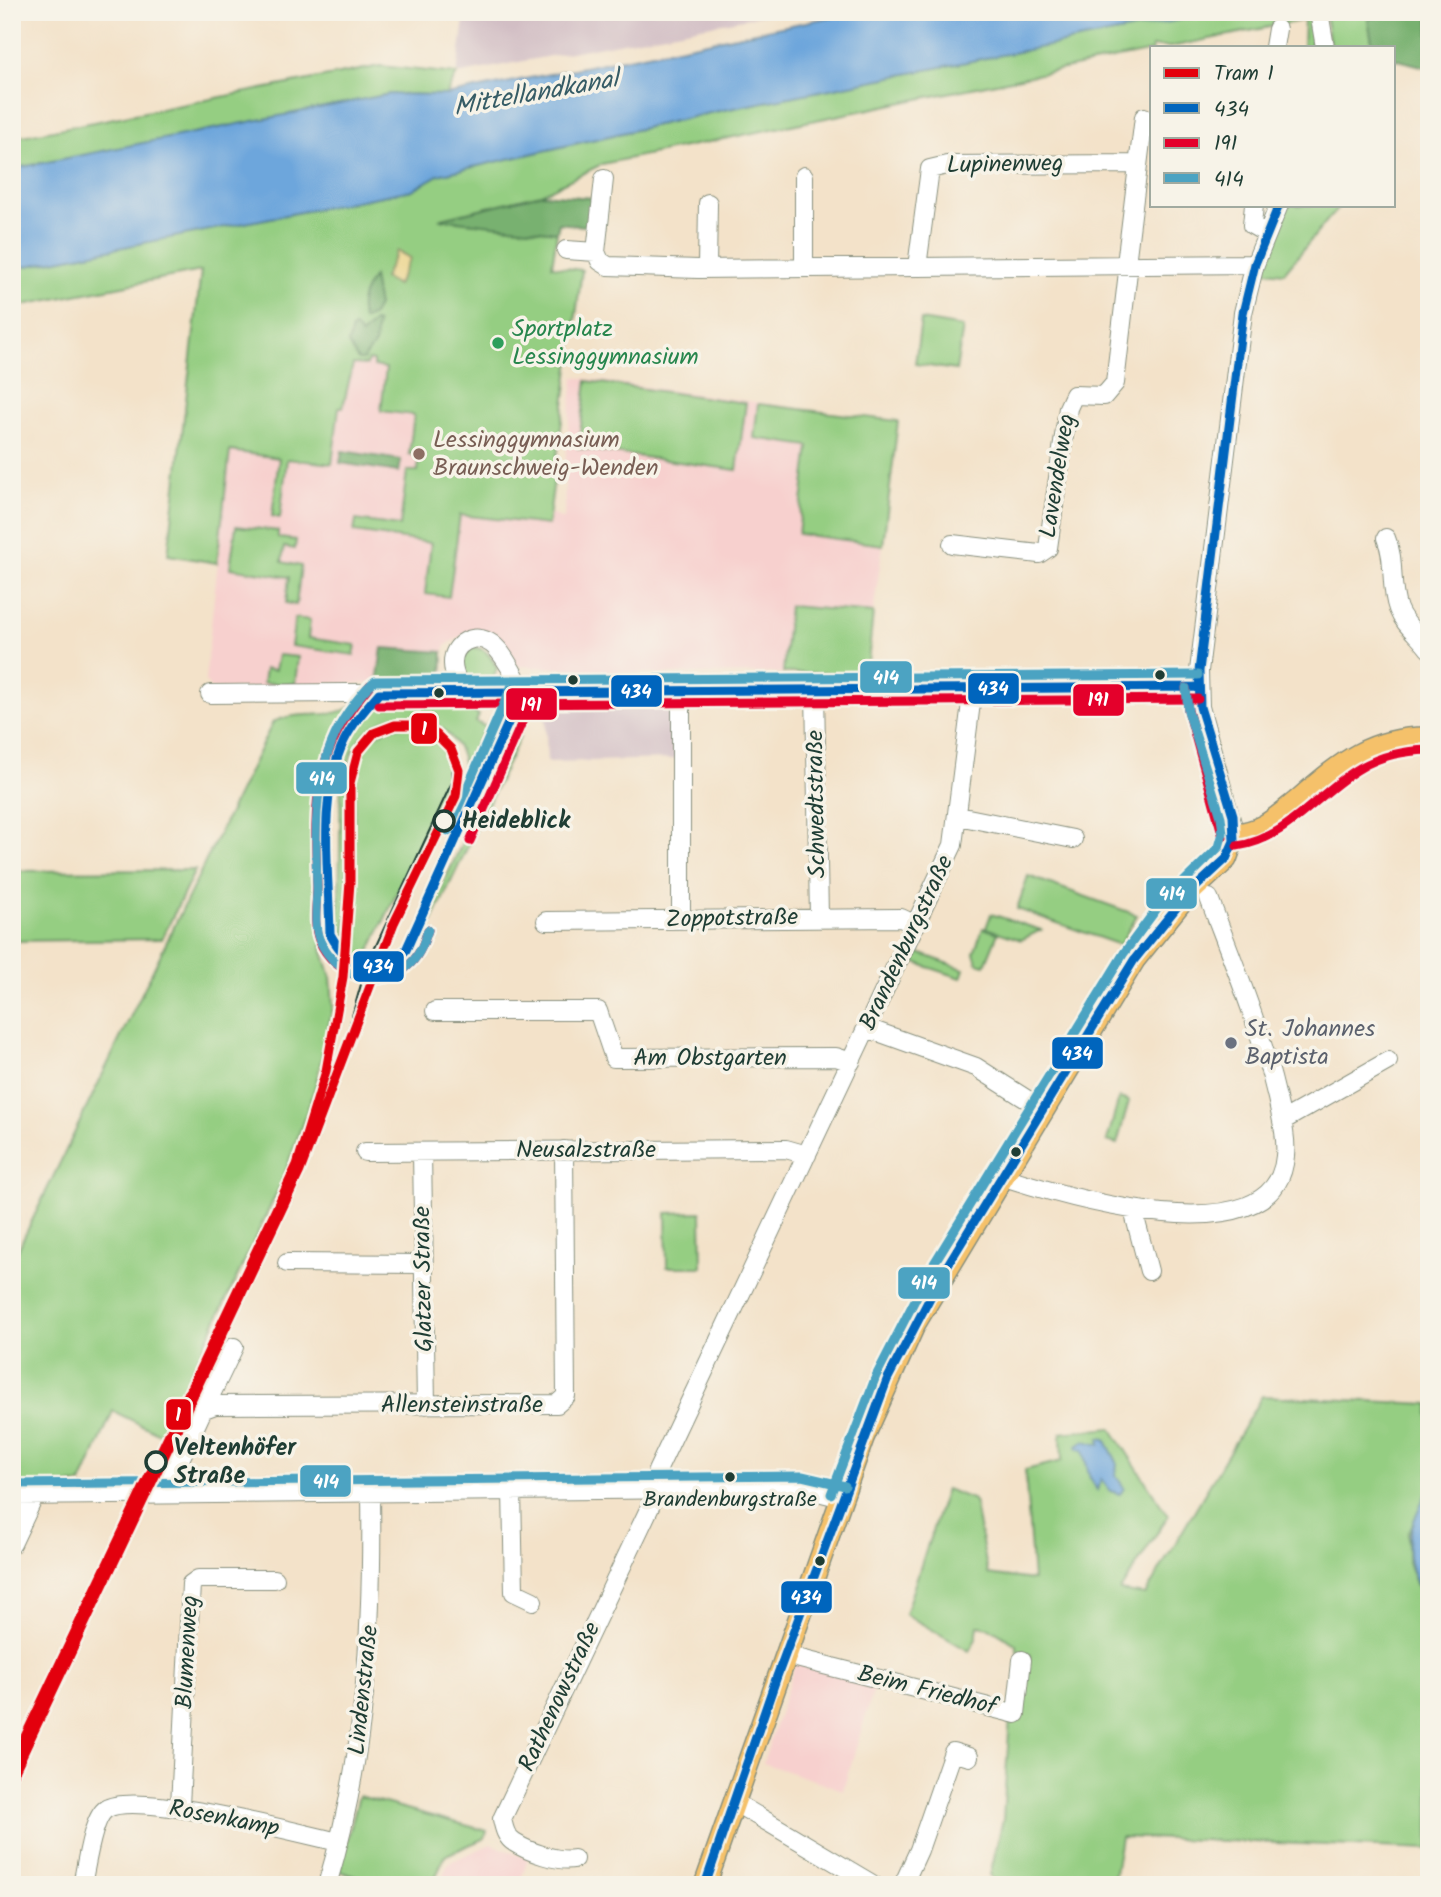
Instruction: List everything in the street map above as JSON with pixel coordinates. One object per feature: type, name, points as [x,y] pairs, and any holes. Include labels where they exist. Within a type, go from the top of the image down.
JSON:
[{"type":"main road","points":[[705,1885],[874,1408],[915,1323],[1001,1176],[1134,960],[1185,897],[1226,859],[1235,834],[1255,831],[1273,822],[1340,765],[1367,748],[1393,741],[1429,738]]},
{"type":"street","points":[[1319,12],[1325,46]]},
{"type":"street","points":[[1274,46],[1278,29]]},
{"type":"street","points":[[1128,263],[1144,117]]},
{"type":"street","name":"Lupinenweg","points":[[917,267],[929,169],[947,165],[1137,164]]},
{"type":"street","points":[[804,177],[804,266]]},
{"type":"street","points":[[604,179],[596,252],[600,261],[608,266],[706,268],[1255,264]]},
{"type":"street","points":[[706,268],[708,203]]},
{"type":"street","points":[[1254,206],[1252,225],[1266,233]]},
{"type":"street","points":[[1235,834],[1200,707],[1198,687],[1207,590],[1243,313],[1255,264],[1279,206]]},
{"type":"street","points":[[566,250],[596,252]]},
{"type":"street","name":"Lavendelweg","points":[[952,544],[1030,554],[1044,552],[1050,541],[1068,408],[1074,396],[1104,396],[1115,383],[1128,263]]},
{"type":"street","points":[[1386,538],[1393,555],[1394,593],[1398,609],[1429,649]]},
{"type":"street","points":[[461,691],[453,667],[453,657],[459,645],[471,638],[486,640],[494,645],[523,690]]},
{"type":"street","name":"Brandenburgstraße","points":[[653,1490],[657,1471],[953,845],[973,687]]},
{"type":"street","points":[[210,694],[1198,687]]},
{"type":"street","points":[[681,690],[681,920]]},
{"type":"street","name":"Schwedtstraße","points":[[815,690],[819,918]]},
{"type":"street","points":[[958,816],[1073,839]]},
{"type":"street","points":[[1001,1176],[1154,1214],[1243,1209],[1277,1182],[1284,1165],[1282,1121],[1263,1039],[1209,898]]},
{"type":"street","name":"Zoppotstraße","points":[[547,921],[901,918],[916,925]]},
{"type":"street","name":"Am Obstgarten","points":[[435,1011],[598,1011],[614,1058],[836,1057],[851,1062]]},
{"type":"street","points":[[867,1028],[976,1067],[1042,1109]]},
{"type":"street","points":[[1282,1121],[1388,1061]]},
{"type":"street","name":"Neusalzstraße","points":[[365,1152],[786,1149],[807,1155]]},
{"type":"street","name":"Allensteinstraße","points":[[204,1409],[215,1405],[557,1404],[566,1395],[564,1150]]},
{"type":"street","name":"Glatzer Straße","points":[[422,1152],[426,1405]]},
{"type":"street","points":[[1133,1210],[1149,1271]]},
{"type":"street","points":[[287,1263],[422,1264]]},
{"type":"street","points":[[164,1494],[234,1347]]},
{"type":"street","points":[[12,1496],[802,1488],[842,1498]]},
{"type":"street","points":[[512,1490],[514,1592],[533,1601]]},
{"type":"street","name":"Rathenowstraße","points":[[574,1859],[563,1861],[514,1843],[505,1832],[502,1819],[650,1507],[653,1490]]},
{"type":"street","name":"Lindenstraße","points":[[327,1885],[356,1766],[368,1675],[372,1616],[371,1492]]},
{"type":"street","points":[[12,1544],[35,1496]]},
{"type":"street","name":"Blumenweg","points":[[180,1806],[191,1584],[198,1579],[275,1579]]},
{"type":"street","name":"Beim Friedhof","points":[[785,1655],[1016,1714],[1022,1660]]},
{"type":"street","points":[[903,1885],[919,1850],[953,1752],[968,1757]]},
{"type":"street","points":[[734,1802],[874,1885]]},
{"type":"street","name":"Rosenkamp","points":[[82,1885],[96,1826],[106,1809],[114,1806],[180,1806],[338,1842]]},
{"type":"shaded area","points":[[465,12],[780,12],[457,74]]},
{"type":"shaded area","name":"Lessinggymnasium Braunschweig-Wenden","points":[[557,232],[552,266],[582,270],[550,514],[564,519],[566,449],[574,377],[813,410],[798,534],[883,545],[873,613],[789,606],[783,673],[659,674],[516,666],[469,632],[446,645],[443,653],[444,678],[439,683],[277,684],[276,688],[211,689],[205,681],[230,450],[279,458],[308,250]]},
{"type":"shaded area","points":[[675,701],[677,759],[547,762],[545,704]]},
{"type":"shaded area","points":[[796,1661],[876,1682],[843,1790],[763,1763]]},
{"type":"shaded area","points":[[491,1844],[528,1859],[519,1885],[440,1885],[448,1863]]},
{"type":"green space","points":[[1219,12],[1308,12],[1312,46],[1303,46],[1304,20],[1175,46],[1150,46],[1150,51],[602,164],[541,194],[442,218],[557,232],[552,266],[582,270],[548,525],[460,515],[449,597],[425,594],[431,543],[354,532],[356,520],[400,526],[407,471],[418,471],[419,456],[409,454],[414,415],[381,411],[386,368],[373,366],[373,361],[368,360],[367,365],[353,364],[343,407],[339,407],[332,464],[287,459],[280,518],[272,516],[279,458],[230,451],[217,563],[168,555],[201,271],[12,307],[12,269],[412,190],[438,175],[714,112]]},
{"type":"green space","points":[[1325,12],[1397,12],[1368,19],[1373,46],[1330,46]]},
{"type":"green space","points":[[1397,12],[1429,12],[1429,68],[1396,60],[1396,46],[1373,46],[1368,19]]},
{"type":"green space","points":[[380,66],[457,74],[446,95],[390,94],[12,169],[12,138]]},
{"type":"green space","points":[[541,194],[593,198],[591,227],[559,223],[557,232],[439,219]]},
{"type":"green space","points":[[1284,206],[1339,206],[1284,273],[1266,271],[1260,267]]},
{"type":"green space","points":[[373,277],[378,306],[373,315],[363,320],[362,298]]},
{"type":"green space","points":[[921,320],[963,327],[956,370],[915,364]]},
{"type":"green space","points":[[374,322],[377,323],[375,344],[363,360],[358,360],[348,344],[352,328],[355,327],[361,335]]},
{"type":"green space","points":[[587,381],[746,403],[737,470],[578,448]]},
{"type":"green space","points":[[758,404],[898,421],[883,545],[798,534],[809,446],[754,438]]},
{"type":"green space","points":[[342,451],[401,460],[399,472],[340,463]]},
{"type":"green space","points":[[236,526],[278,531],[278,538],[296,540],[295,549],[284,547],[282,562],[301,566],[296,605],[286,603],[289,577],[230,568]]},
{"type":"green space","points":[[789,606],[873,613],[867,673],[783,673]]},
{"type":"green space","points":[[295,618],[310,620],[308,638],[356,645],[354,655],[291,646]]},
{"type":"green space","points":[[382,648],[443,652],[442,682],[377,683]]},
{"type":"green space","points":[[470,648],[484,650],[490,656],[497,668],[493,680],[469,680],[459,664],[464,652]]},
{"type":"green space","points":[[278,655],[298,657],[295,684],[263,683],[265,669],[275,670]]},
{"type":"green space","points":[[385,702],[454,702],[479,715],[476,722],[486,727],[490,720],[498,724],[492,738],[482,733],[465,767],[475,772],[459,800],[464,776],[463,764],[455,743],[440,727],[420,718],[399,716],[375,725],[357,743],[347,774],[346,944],[339,926],[341,768],[350,739],[362,719],[376,705]]},
{"type":"green space","points":[[353,706],[357,708],[334,750],[322,786],[321,924],[323,952],[331,977],[333,1007],[315,1088],[281,1184],[162,1435],[113,1411],[81,1484],[12,1484],[12,1262],[273,722],[293,716],[334,713]]},
{"type":"green space","points":[[407,725],[426,731],[440,742],[449,757],[451,777],[366,959],[351,952],[355,765],[363,748],[375,736]]},
{"type":"green space","points":[[510,732],[520,737],[426,934],[420,932],[481,804],[488,778]]},
{"type":"green space","points":[[195,870],[162,939],[12,941],[12,871]]},
{"type":"green space","points":[[1028,876],[1137,915],[1120,945],[1017,909]]},
{"type":"green space","points":[[991,914],[1041,930],[1021,940],[986,928]]},
{"type":"green space","points":[[983,928],[998,933],[985,965],[977,963],[974,953]]},
{"type":"green space","points":[[913,951],[964,969],[961,978],[910,961]]},
{"type":"green space","points":[[1119,1098],[1129,1101],[1117,1144],[1107,1141]]},
{"type":"green space","points":[[701,1212],[702,1267],[667,1267],[666,1213]]},
{"type":"green space","points":[[1262,1396],[1429,1404],[1429,1489],[1408,1534],[1408,1562],[1418,1589],[1429,1603],[1429,1849],[1121,1837],[1113,1885],[998,1885],[990,1875],[1003,1819],[1010,1717],[1020,1718],[1030,1655],[1017,1652],[1017,1645],[989,1628],[978,1626],[976,1639],[969,1651],[905,1614],[946,1489],[974,1500],[988,1574],[1033,1580],[1025,1470],[1062,1461],[1061,1433],[1111,1428],[1168,1516],[1120,1591],[1145,1595]]},
{"type":"green space","points":[[359,1796],[487,1831],[485,1838],[444,1856],[433,1885],[380,1885],[339,1871]]},
{"type":"sand","points":[[397,251],[410,258],[397,285],[384,278]]},
{"type":"water","name":"Mittellandkanal","points":[[855,12],[1219,12],[714,112],[438,175],[412,190],[12,269],[12,169],[390,94],[446,95]]},
{"type":"water","points":[[1099,1438],[1105,1439],[1117,1462],[1116,1475],[1124,1488],[1120,1494],[1110,1491],[1101,1479],[1097,1490],[1090,1479],[1083,1450],[1078,1449],[1077,1446],[1085,1441],[1100,1445]]},
{"type":"water","points":[[1429,1489],[1429,1603],[1413,1574],[1409,1546],[1415,1519]]},
{"type":"tram line","name":"1","points":[[12,1764],[297,1165],[326,1071],[343,977],[350,882],[350,783],[358,752],[374,733],[395,725],[416,725],[436,734],[451,749],[459,770],[456,796],[394,923],[300,1171],[12,1777]]},
{"type":"tram line","points":[[333,1082],[366,967],[452,782],[453,762],[446,743]]},
{"type":"transit line","name":"434","points":[[705,1885],[776,1679],[887,1380],[944,1271],[1134,960],[1185,897],[1226,859],[1234,841],[1233,815],[1200,707],[1199,671],[1243,313],[1255,264],[1279,206]]},
{"type":"transit line","name":"414","points":[[428,930],[411,963],[386,978],[373,979],[360,977],[337,964],[327,953],[318,935],[316,840],[323,769],[340,724],[375,681],[1198,675]]},
{"type":"transit line","name":"191","points":[[370,685],[337,733],[321,779],[316,828],[317,934],[326,953],[335,963],[359,977],[373,979],[386,978],[411,963],[428,930]]},
{"type":"transit line","name":"414","points":[[448,831],[512,685]]},
{"type":"transit line","name":"434","points":[[379,693],[1198,687]]},
{"type":"transit line","name":"191","points":[[1186,688],[1188,710],[1223,837]]},
{"type":"transit line","name":"414","points":[[831,1494],[876,1376],[933,1265],[1124,953],[1158,907],[1219,847],[1223,833],[1221,817],[1188,711],[1186,688]]},
{"type":"transit line","name":"434","points":[[379,693],[344,741],[330,787],[326,836],[330,934],[337,946],[354,962],[374,967],[384,965],[406,950],[523,690]]},
{"type":"transit line","name":"191","points":[[470,841],[534,695]]},
{"type":"transit line","name":"191","points":[[379,705],[1198,699]]},
{"type":"transit line","name":"191","points":[[1237,846],[1255,842],[1287,825],[1345,778],[1368,764],[1393,754],[1429,750]]},
{"type":"transit line","name":"414","points":[[12,1484],[802,1476],[845,1486]]},
{"type":"place","name":"Sportplatz Lessinggymnasium","points":[[498,343]]},
{"type":"place","name":"Lessinggymnasium Braunschweig-Wenden","points":[[419,454]]},
{"type":"place","name":"Heideblick","points":[[444,821]]},
{"type":"place","name":"St. Johannes Baptista","points":[[1231,1043]]},
{"type":"place","name":"Veltenhöfer Straße","points":[[156,1462]]},
{"type":"place","name":"Brandenburgstraße","points":[[730,1477]]}]
